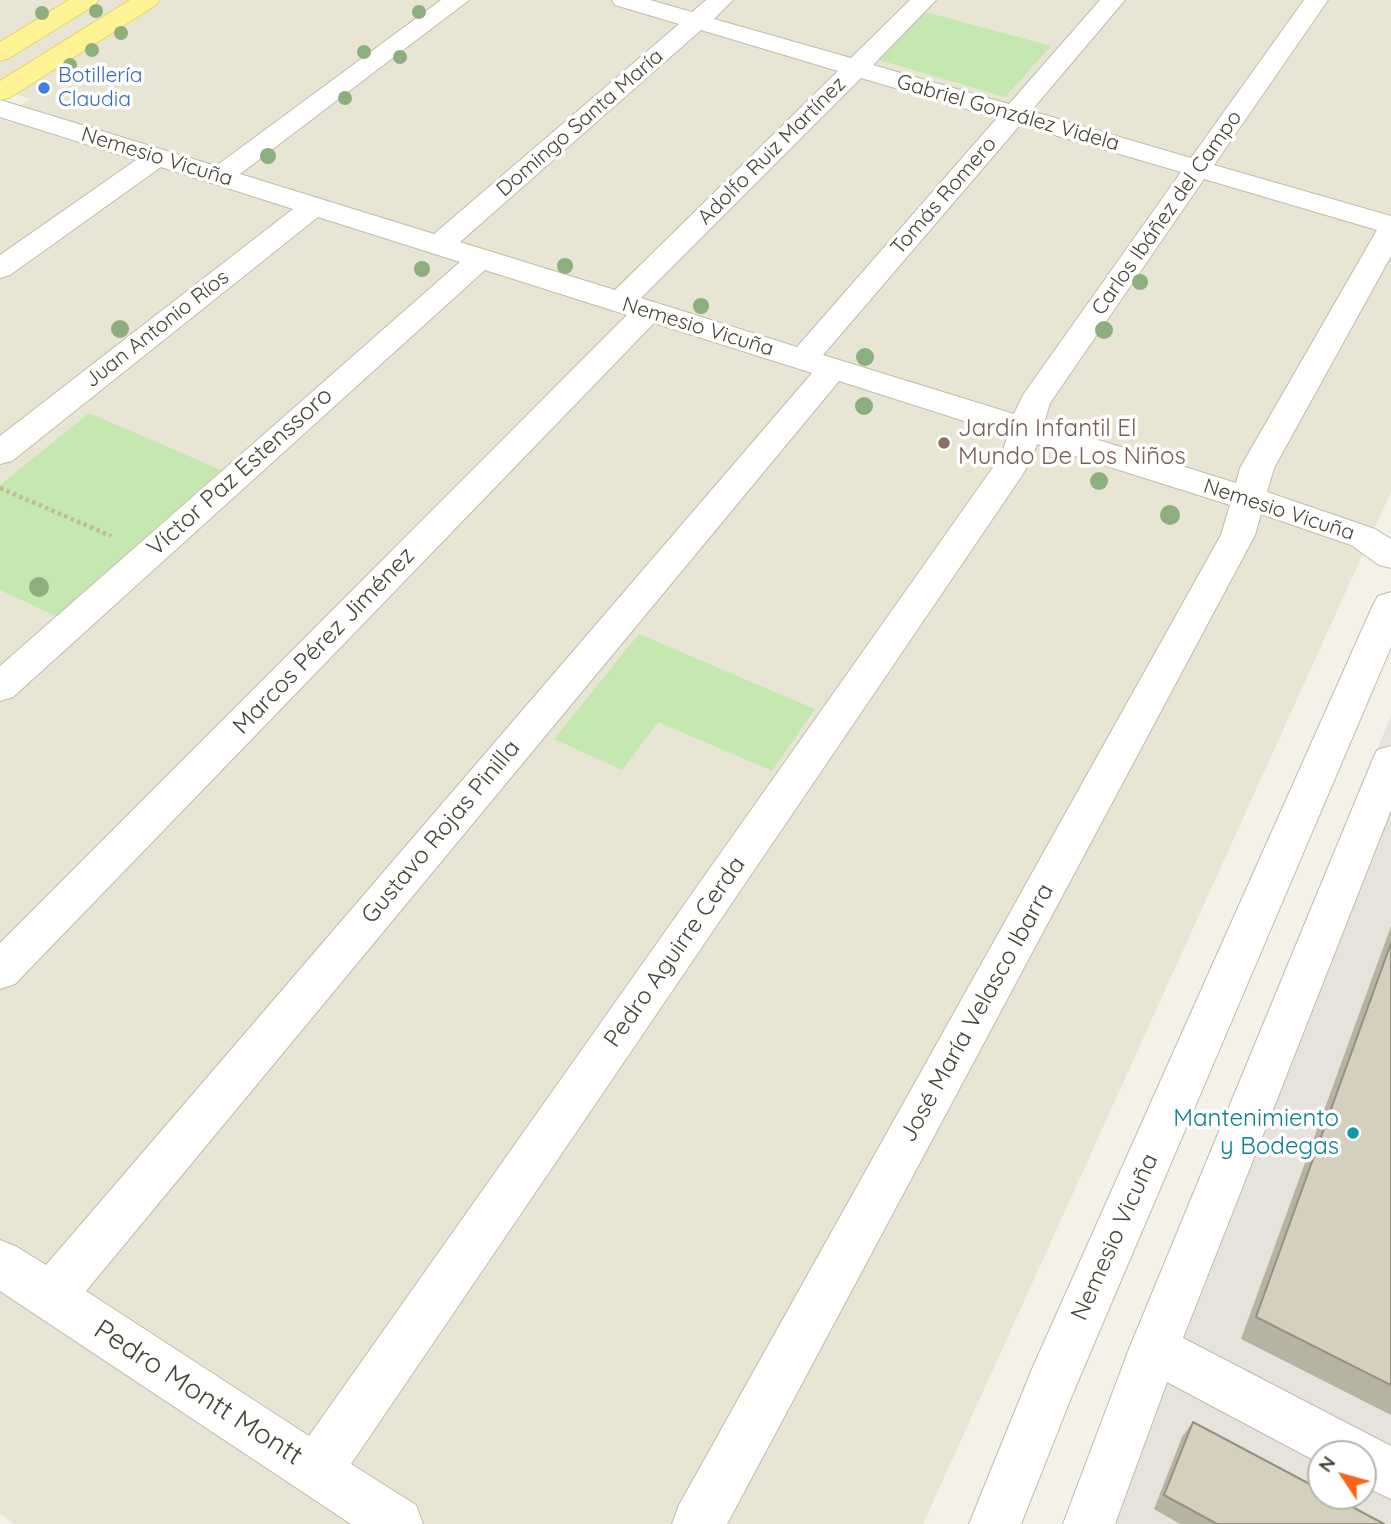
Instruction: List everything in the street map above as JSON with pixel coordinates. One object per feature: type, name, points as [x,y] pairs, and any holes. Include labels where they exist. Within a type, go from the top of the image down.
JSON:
[{"type":"main road","points":[[0,53],[86,0]]},
{"type":"main road","points":[[0,92],[147,0]]},
{"type":"street","points":[[219,177],[457,0]]},
{"type":"street","name":"Gabriel González Videla","points":[[624,0],[1391,225]]},
{"type":"street","name":"Domingo Santa María","points":[[439,245],[721,0]]},
{"type":"street","name":"Adolfo Ruiz Martínez","points":[[634,306],[856,68],[924,0]]},
{"type":"street","name":"Tomás Romero","points":[[817,364],[1014,114],[1113,0]]},
{"type":"street","name":"Carlos Ibáñez del Campo","points":[[1026,429],[1034,402],[1315,0]]},
{"type":"street","name":"Nemesio Vicuña","points":[[0,108],[1248,499],[1343,530],[1378,545],[1391,554]]},
{"type":"street","points":[[0,269],[158,157]]},
{"type":"street","name":"Juan Antonio Ríos","points":[[0,453],[314,206]]},
{"type":"street","name":"José María Velasco Ibarra","points":[[698,1524],[1238,534],[1257,468],[1391,230]]},
{"type":"street","name":"Víctor Paz Estenssoro","points":[[0,687],[481,258]]},
{"type":"street","name":"Marcos Pérez Jiménez","points":[[0,971],[634,306]]},
{"type":"street","name":"Gustavo Rojas Pinilla","points":[[51,1296],[817,364]]},
{"type":"street","name":"Pedro Aguirre Cerda","points":[[316,1471],[1009,470],[1017,457],[1026,429]]},
{"type":"street","name":"Nemesio Vicuña","points":[[995,1524],[1050,1387],[1391,605]]},
{"type":"street","points":[[1089,1524],[1154,1349],[1391,761]]},
{"type":"street","name":"Pedro Montt Montt","points":[[0,1263],[397,1524]]},
{"type":"street","points":[[1154,1349],[1327,1440]]},
{"type":"path","points":[[0,488],[150,553]]},
{"type":"shaded area","points":[[0,0],[1391,0],[1391,492],[923,1524],[14,1524],[0,1514],[0,119],[30,99],[0,89]]},
{"type":"shaded area","points":[[1391,715],[1391,1524],[1070,1524]]},
{"type":"green space","points":[[926,12],[1051,46],[1005,97],[879,60]]},
{"type":"green space","points":[[89,413],[221,470],[56,616],[0,590],[0,485]]},
{"type":"green space","points":[[639,634],[815,709],[772,771],[658,722],[622,770],[554,739]]},
{"type":"building","name":"Mantenimiento y Bodegas","points":[[1391,943],[1391,1385],[1256,1317]]},
{"type":"building","points":[[1193,1422],[1307,1483],[1307,1510],[1358,1510],[1384,1524],[1217,1524],[1164,1495]]},
{"type":"place","name":"Botillería Claudia","points":[[44,88]]},
{"type":"place","name":"Jardín Infantil El Mundo De Los Niños","points":[[944,443]]},
{"type":"place","name":"Mantenimiento y Bodegas","points":[[1353,1133]]}]
